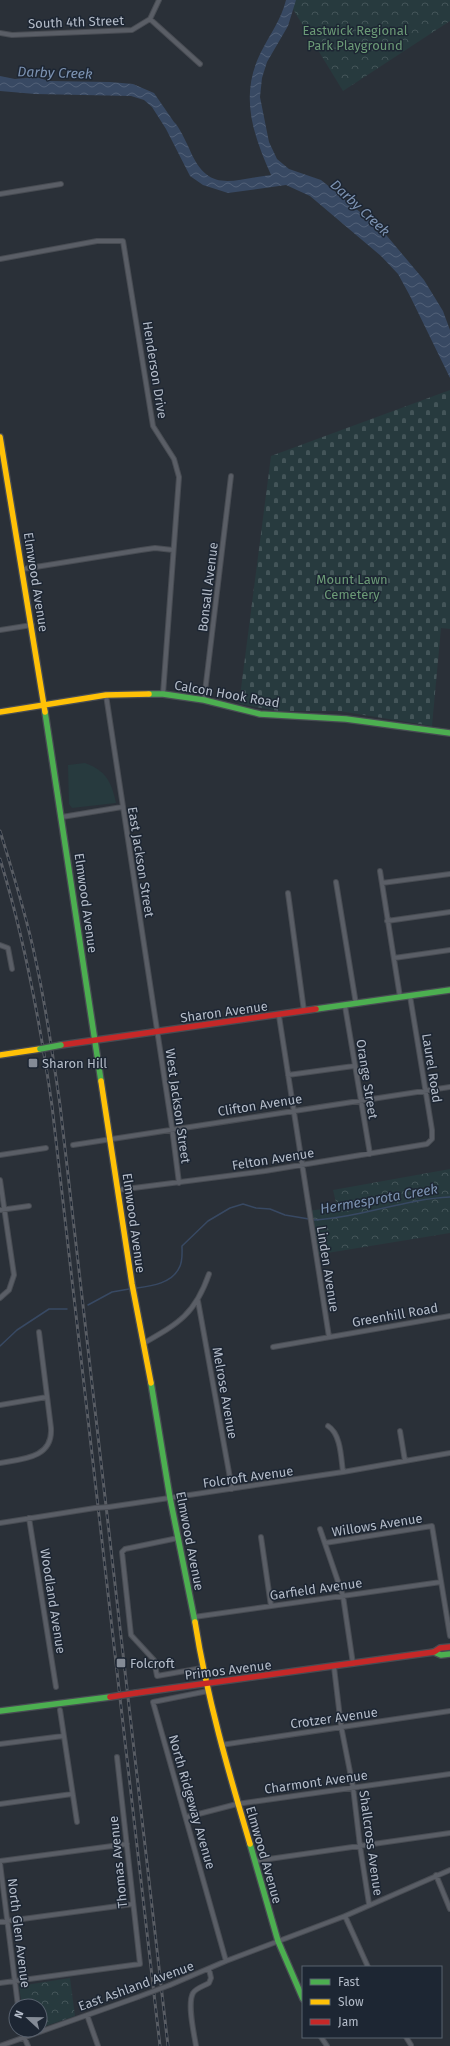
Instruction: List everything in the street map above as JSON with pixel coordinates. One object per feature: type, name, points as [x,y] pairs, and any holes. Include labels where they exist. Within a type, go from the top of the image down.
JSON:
[{"type":"street","points":[[159,0],[150,19],[200,64]]},
{"type":"street","name":"South 4th Street","points":[[0,33],[126,31],[136,28],[150,19]]},
{"type":"street","points":[[0,194],[60,184]]},
{"type":"street","name":"Henderson Drive","points":[[0,259],[97,241],[123,241],[153,426],[174,459],[179,477],[163,694]]},
{"type":"street","name":"Elmwood Avenue","points":[[0,437],[23,569],[62,817],[132,1284],[144,1343],[170,1498],[194,1617],[202,1668],[221,1745],[256,1861],[278,1941],[302,1997]]},
{"type":"street","name":"Bonsall Avenue","points":[[204,700],[231,476]]},
{"type":"street","points":[[23,569],[155,548],[173,550]]},
{"type":"street","points":[[0,630],[32,625]]},
{"type":"street","name":"Calcon Hook Road","points":[[0,712],[106,695],[163,694],[204,700],[260,714],[346,719],[450,733]]},
{"type":"street","name":"East Jackson Street","points":[[106,695],[157,1032]]},
{"type":"street","points":[[62,817],[122,807]]},
{"type":"street","points":[[380,870],[400,997]]},
{"type":"street","points":[[382,883],[450,874]]},
{"type":"street","points":[[336,882],[356,1004]]},
{"type":"street","points":[[288,892],[304,1011]]},
{"type":"street","points":[[388,921],[450,912]]},
{"type":"street","points":[[0,945],[8,948],[12,969]]},
{"type":"street","points":[[394,958],[450,950]]},
{"type":"street","name":"Sharon Avenue","points":[[0,1055],[96,1040],[279,1016],[450,990]]},
{"type":"street","name":"Laurel Road","points":[[410,996],[432,1130],[432,1139],[429,1142]]},
{"type":"street","name":"Orange Street","points":[[345,1006],[359,1101],[370,1154]]},
{"type":"street","name":"Linden Avenue","points":[[279,1016],[303,1165],[310,1227],[329,1337]]},
{"type":"street","name":"West Jackson Street","points":[[157,1032],[179,1183]]},
{"type":"street","points":[[288,1075],[354,1066]]},
{"type":"street","name":"Clifton Avenue","points":[[73,1145],[172,1128],[450,1087]]},
{"type":"street","name":"Felton Avenue","points":[[118,1190],[179,1183],[303,1165],[420,1146],[429,1142]]},
{"type":"street","points":[[0,1155],[46,1148]]},
{"type":"street","points":[[0,1180],[2,1210],[14,1275],[9,1290],[0,1298]]},
{"type":"street","points":[[2,1210],[29,1206]]},
{"type":"street","points":[[144,1343],[173,1326],[192,1309],[198,1301],[208,1274]]},
{"type":"street","name":"Melrose Avenue","points":[[198,1301],[232,1489]]},
{"type":"street","name":"Greenhill Road","points":[[273,1347],[450,1316]]},
{"type":"street","points":[[0,1463],[40,1454],[46,1448],[50,1440],[51,1432],[40,1332]]},
{"type":"street","points":[[0,1405],[47,1397]]},
{"type":"street","points":[[328,1426],[333,1429],[336,1435],[343,1472]]},
{"type":"street","points":[[400,1431],[405,1461]]},
{"type":"street","name":"Folcroft Avenue","points":[[0,1523],[343,1472],[450,1453]]},
{"type":"street","name":"Woodland Avenue","points":[[29,1518],[56,1686]]},
{"type":"street","name":"Willows Avenue","points":[[325,1543],[432,1526],[442,1582]]},
{"type":"street","points":[[320,1529],[343,1596],[353,1664]]},
{"type":"street","points":[[261,1537],[271,1606]]},
{"type":"street","points":[[178,1538],[125,1549],[122,1552],[131,1635],[154,1660],[157,1676],[202,1668]]},
{"type":"street","points":[[442,1582],[450,1636]]},
{"type":"street","name":"Garfield Avenue","points":[[194,1617],[442,1582]]},
{"type":"street","name":"Primos Avenue","points":[[0,1711],[334,1667],[434,1652],[440,1648],[450,1647]]},
{"type":"street","name":"Primos Avenue","points":[[434,1652],[441,1655],[450,1654]]},
{"type":"street","name":"Shallcross Avenue","points":[[334,1667],[341,1726],[353,1787],[360,1846],[370,1904]]},
{"type":"street","name":"North Ridgeway Avenue","points":[[208,1691],[153,1702],[187,1817],[226,1961]]},
{"type":"street","points":[[60,1710],[77,1822]]},
{"type":"street","name":"Crotzer Avenue","points":[[221,1745],[450,1711]]},
{"type":"street","points":[[0,1744],[63,1736]]},
{"type":"street","name":"Thomas Avenue","points":[[15,1981],[140,1964],[117,1757]]},
{"type":"street","name":"Charmont Avenue","points":[[187,1817],[238,1804],[450,1774]]},
{"type":"street","points":[[0,1804],[72,1794]]},
{"type":"street","points":[[256,1861],[450,1833]]},
{"type":"street","points":[[0,1862],[127,1844]]},
{"type":"street","name":"North Glen Avenue","points":[[0,1862],[17,1998]]},
{"type":"street","name":"East Ashland Avenue","points":[[48,2029],[170,1985],[226,1961],[345,1916],[450,1870]]},
{"type":"street","points":[[436,1875],[450,1909]]},
{"type":"street","points":[[0,1922],[133,1904]]},
{"type":"street","points":[[345,1916],[368,1966]]},
{"type":"street","points":[[196,2046],[190,2003],[193,1994],[197,1989],[209,1983],[211,1978],[209,1969]]},
{"type":"street","points":[[0,1983],[15,1981]]},
{"type":"street","points":[[87,2015],[98,2046]]},
{"type":"street","points":[[24,2038],[28,2046]]},
{"type":"street","name":"East Ashland Avenue","points":[[0,2046],[24,2038]]},
{"type":"street","points":[[407,2038],[411,2045]]},
{"type":"green space","name":"Eastwick Regional Park Playground","points":[[293,0],[450,0],[450,21],[343,91],[291,6]]},
{"type":"green space","name":"Mount Lawn Cemetery","points":[[450,390],[450,629],[441,628],[432,726],[339,711],[278,711],[239,704],[271,456]]},
{"type":"green space","points":[[85,763],[103,773],[110,783],[116,803],[72,808],[69,804],[68,765]]},
{"type":"green space","points":[[450,1169],[450,1233],[315,1255],[308,1211],[337,1207],[333,1190]]},
{"type":"green space","points":[[70,1978],[75,2016],[48,2025],[48,1998],[21,1998],[19,1986]]},
{"type":"water","points":[[286,0],[296,0],[288,26],[267,62],[262,78],[260,97],[269,142],[277,159],[289,169],[321,180],[382,230],[424,280],[443,311],[450,330],[450,378],[398,274],[381,256],[310,196],[286,185],[228,193],[203,185],[190,176],[166,129],[152,107],[144,100],[131,96],[35,94],[0,91],[0,76],[15,79],[36,77],[49,81],[133,84],[154,93],[178,127],[196,163],[212,178],[222,181],[232,181],[271,175],[264,160],[254,130],[251,115],[251,84],[254,68],[278,20]]},
{"type":"waterway","name":"Hermesprota Creek","points":[[313,1220],[330,1219],[416,1201],[450,1197]]},
{"type":"waterway","name":"Hermesprota Creek","points":[[137,1288],[155,1285],[172,1277],[176,1273],[181,1263],[182,1246],[208,1221],[230,1208],[243,1204],[256,1208],[270,1209],[285,1215],[309,1219]]},
{"type":"waterway","name":"Hermesprota Creek","points":[[88,1305],[112,1292],[129,1289]]},
{"type":"waterway","name":"Hermesprota Creek","points":[[0,1346],[17,1330],[49,1309],[67,1309]]},
{"type":"railway","points":[[0,831],[23,909],[39,975],[60,1105],[168,2046]]},
{"type":"railway","points":[[0,859],[17,920],[31,981],[52,1106],[160,2046]]},
{"type":"traffic: fast","points":[[149,694],[163,694],[204,700],[260,714],[346,719],[450,733]]},
{"type":"traffic: fast","points":[[45,712],[101,1081]]},
{"type":"traffic: fast","points":[[316,1009],[450,990]]},
{"type":"traffic: fast","points":[[40,1049],[61,1045]]},
{"type":"traffic: fast","points":[[151,1383],[170,1498],[195,1622]]},
{"type":"traffic: fast","points":[[434,1652],[441,1655],[450,1654]]},
{"type":"traffic: fast","points":[[0,1711],[110,1697]]},
{"type":"traffic: fast","points":[[250,1844],[278,1941],[302,1997]]},
{"type":"traffic: slow","points":[[0,437],[45,712]]},
{"type":"traffic: slow","points":[[0,712],[106,695],[149,694]]},
{"type":"traffic: slow","points":[[0,1055],[40,1049]]},
{"type":"traffic: slow","points":[[101,1081],[132,1284],[151,1383]]},
{"type":"traffic: slow","points":[[195,1622],[212,1706],[250,1844]]},
{"type":"traffic: jam","points":[[61,1045],[316,1009]]},
{"type":"traffic: jam","points":[[136,1693],[434,1652],[440,1648],[450,1647]]},
{"type":"traffic: jam","points":[[110,1697],[136,1693]]},
{"type":"place","name":"Sharon Hill","points":[[33,1063]]},
{"type":"place","name":"Folcroft","points":[[121,1663]]},
{"type":"water label","name":"Darby Creek","points":[[55,73]]},
{"type":"water label","name":"Darby Creek","points":[[360,208]]}]
